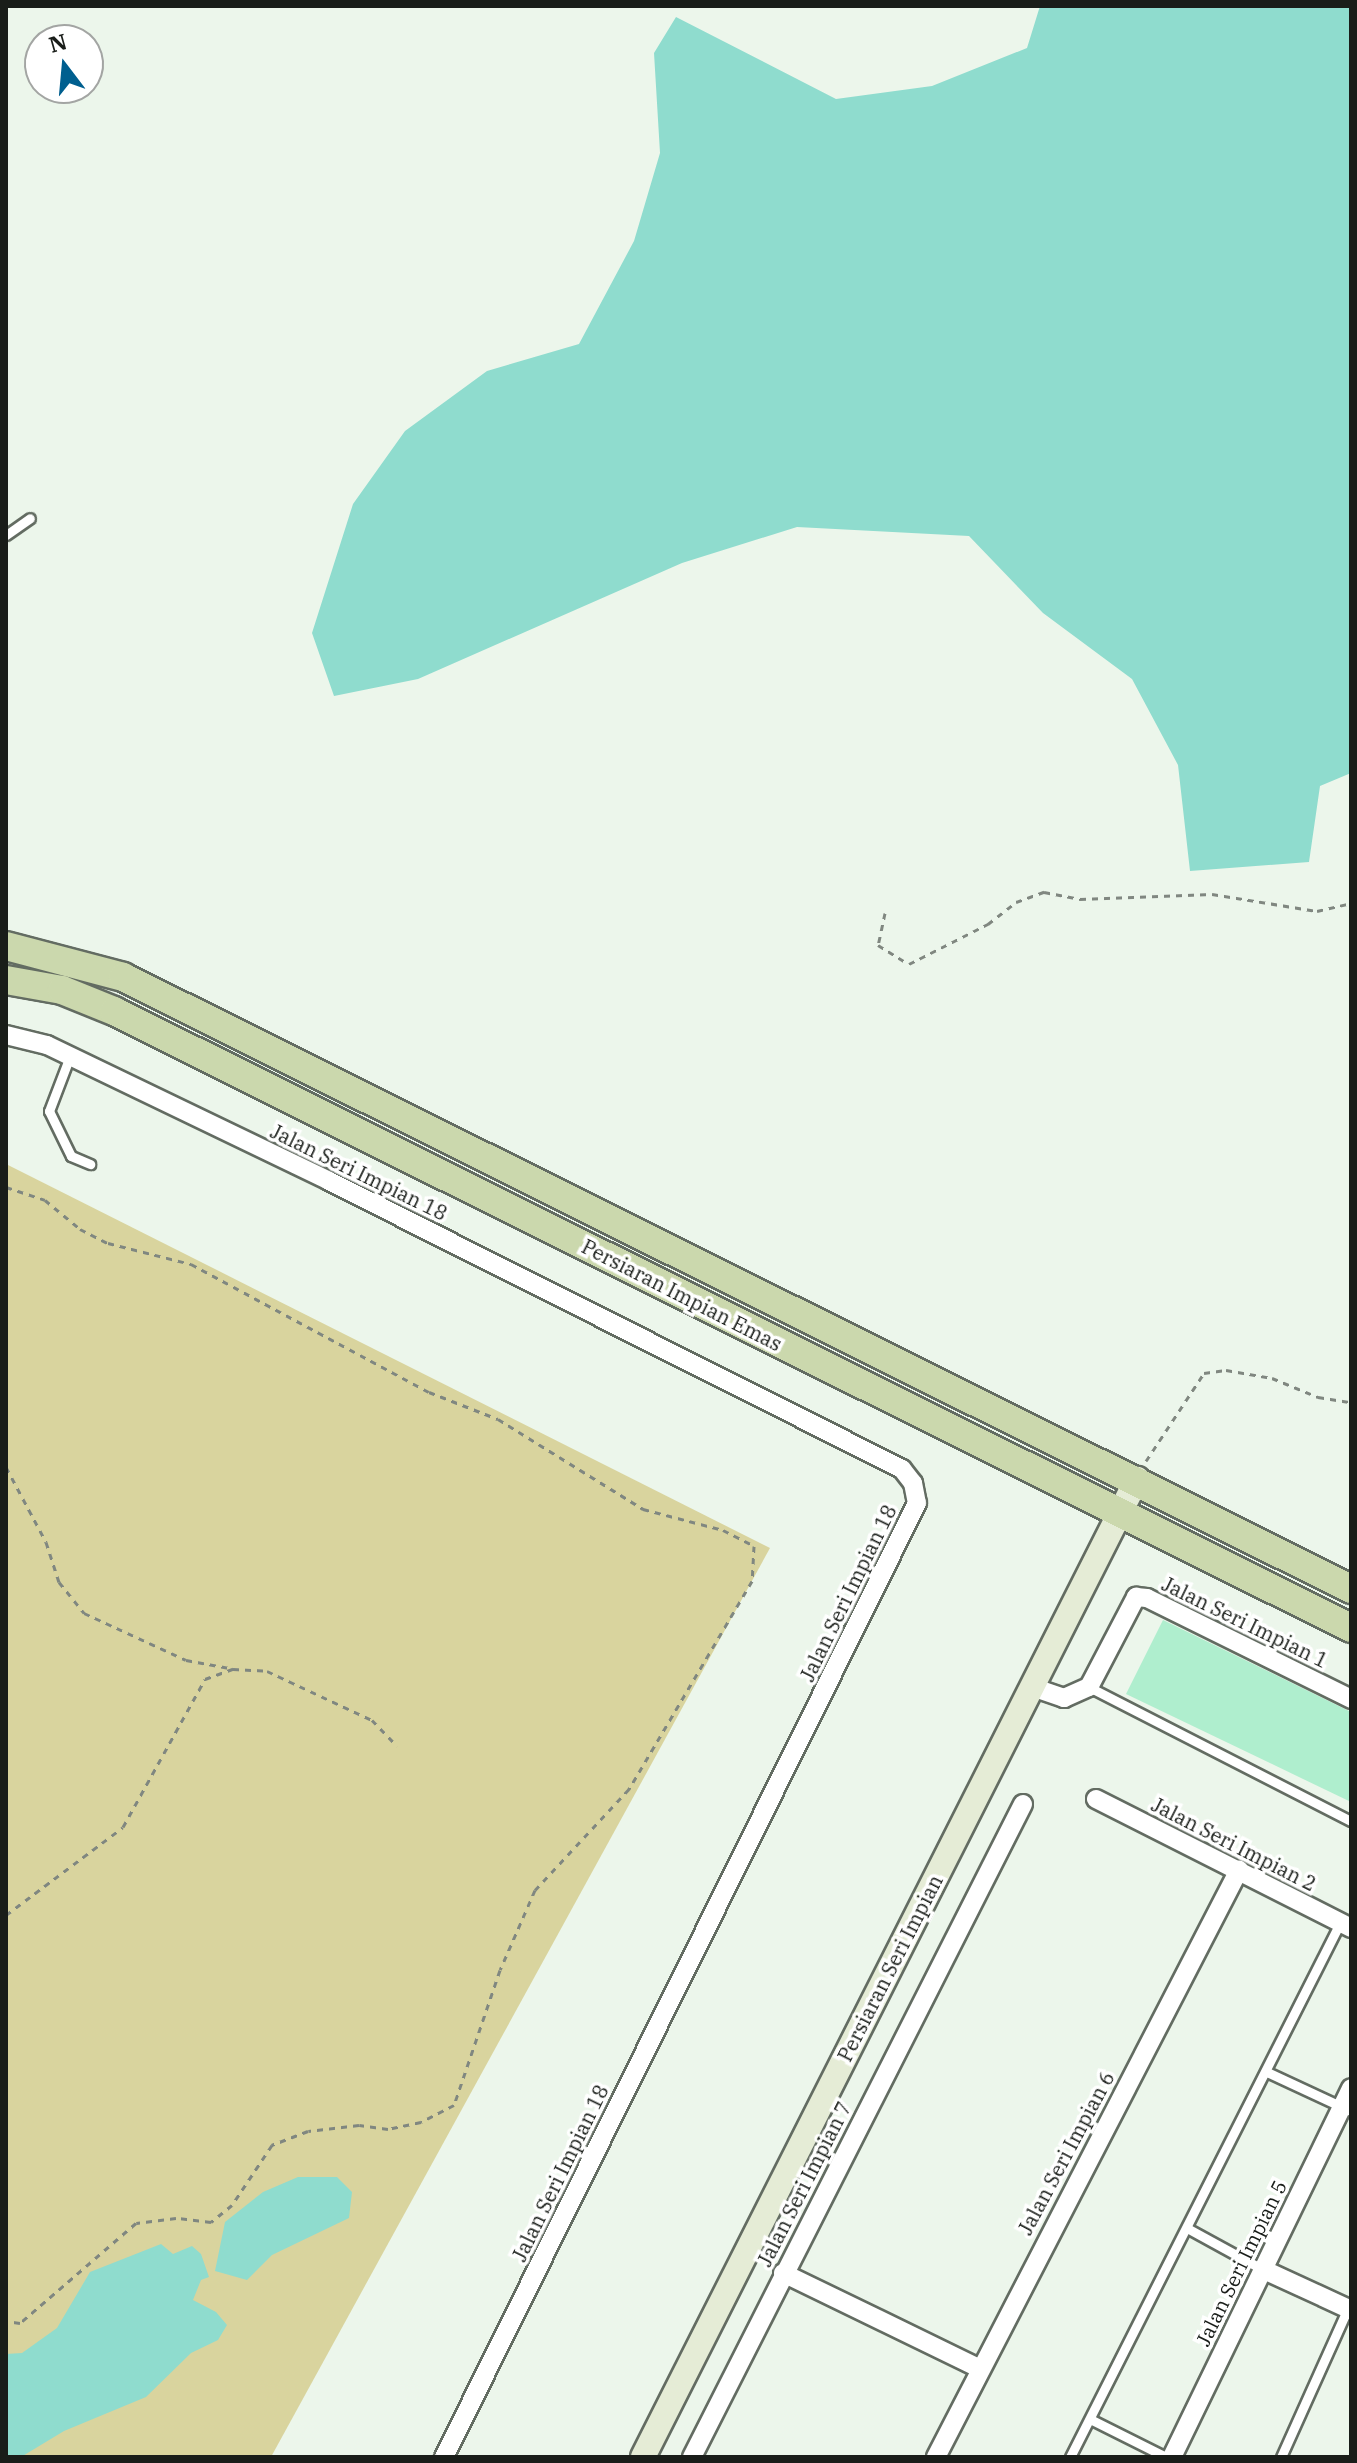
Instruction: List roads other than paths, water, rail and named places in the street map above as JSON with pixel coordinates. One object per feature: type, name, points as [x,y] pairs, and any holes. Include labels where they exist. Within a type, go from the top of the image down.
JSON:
[{"type":"main road","name":"Persiaran Impian Emas","points":[[6,946],[123,977],[1137,1479],[1351,1589]]},
{"type":"main road","name":"Persiaran Impian Emas","points":[[6,980],[62,990],[114,1011],[1351,1628]]},
{"type":"street","name":"Jalan Seri Impian 18","points":[[6,1035],[70,1056],[902,1469],[913,1483],[917,1503],[444,2457]]},
{"type":"street","name":"Persiaran Seri Impian","points":[[643,2457],[1137,1479]]},
{"type":"street","name":"Jalan Seri Impian 1","points":[[1089,1687],[1136,1597],[1147,1598],[1351,1699]]},
{"type":"street","points":[[1032,1687],[1064,1698],[1089,1687]]},
{"type":"street","name":"Jalan Seri Impian 2","points":[[1096,1799],[1346,1925]]},
{"type":"street","name":"Jalan Seri Impian 7","points":[[692,2457],[1023,1804]]},
{"type":"street","name":"Jalan Seri Impian 6","points":[[936,2457],[979,2368],[1239,1870]]},
{"type":"street","name":"Jalan Seri Impian 5","points":[[1172,2457],[1262,2269],[1346,2109],[1351,2088]]},
{"type":"street","points":[[1262,2269],[1350,2307]]},
{"type":"street","points":[[783,2273],[979,2368]]},
{"type":"lane","points":[[6,535],[30,518]]},
{"type":"lane","points":[[70,1056],[49,1111],[71,1156],[90,1164]]},
{"type":"lane","points":[[1089,1687],[1351,1821]]},
{"type":"lane","points":[[1070,2457],[1267,2072],[1346,1925]]},
{"type":"lane","points":[[1267,2072],[1346,2109]]},
{"type":"lane","points":[[1187,2228],[1262,2269]]},
{"type":"lane","points":[[1281,2457],[1350,2307]]},
{"type":"lane","points":[[1090,2419],[1166,2457]]},
{"type":"water","points":[[1040,6],[1351,6],[1351,773],[1320,786],[1309,862],[1190,871],[1178,765],[1132,679],[1043,613],[969,536],[797,527],[682,563],[418,679],[334,696],[312,633],[353,504],[405,431],[487,371],[579,344],[634,241],[660,153],[654,53],[676,17],[836,99],[932,86],[1027,48]]},
{"type":"water","points":[[298,2177],[337,2177],[352,2192],[349,2218],[272,2255],[247,2280],[215,2271],[225,2222],[263,2192]]},
{"type":"water","points":[[161,2244],[173,2254],[192,2246],[201,2254],[209,2277],[201,2280],[193,2300],[216,2312],[227,2325],[218,2340],[191,2353],[146,2397],[64,2431],[21,2457],[6,2457],[6,2354],[22,2353],[57,2328],[90,2272]]}]
